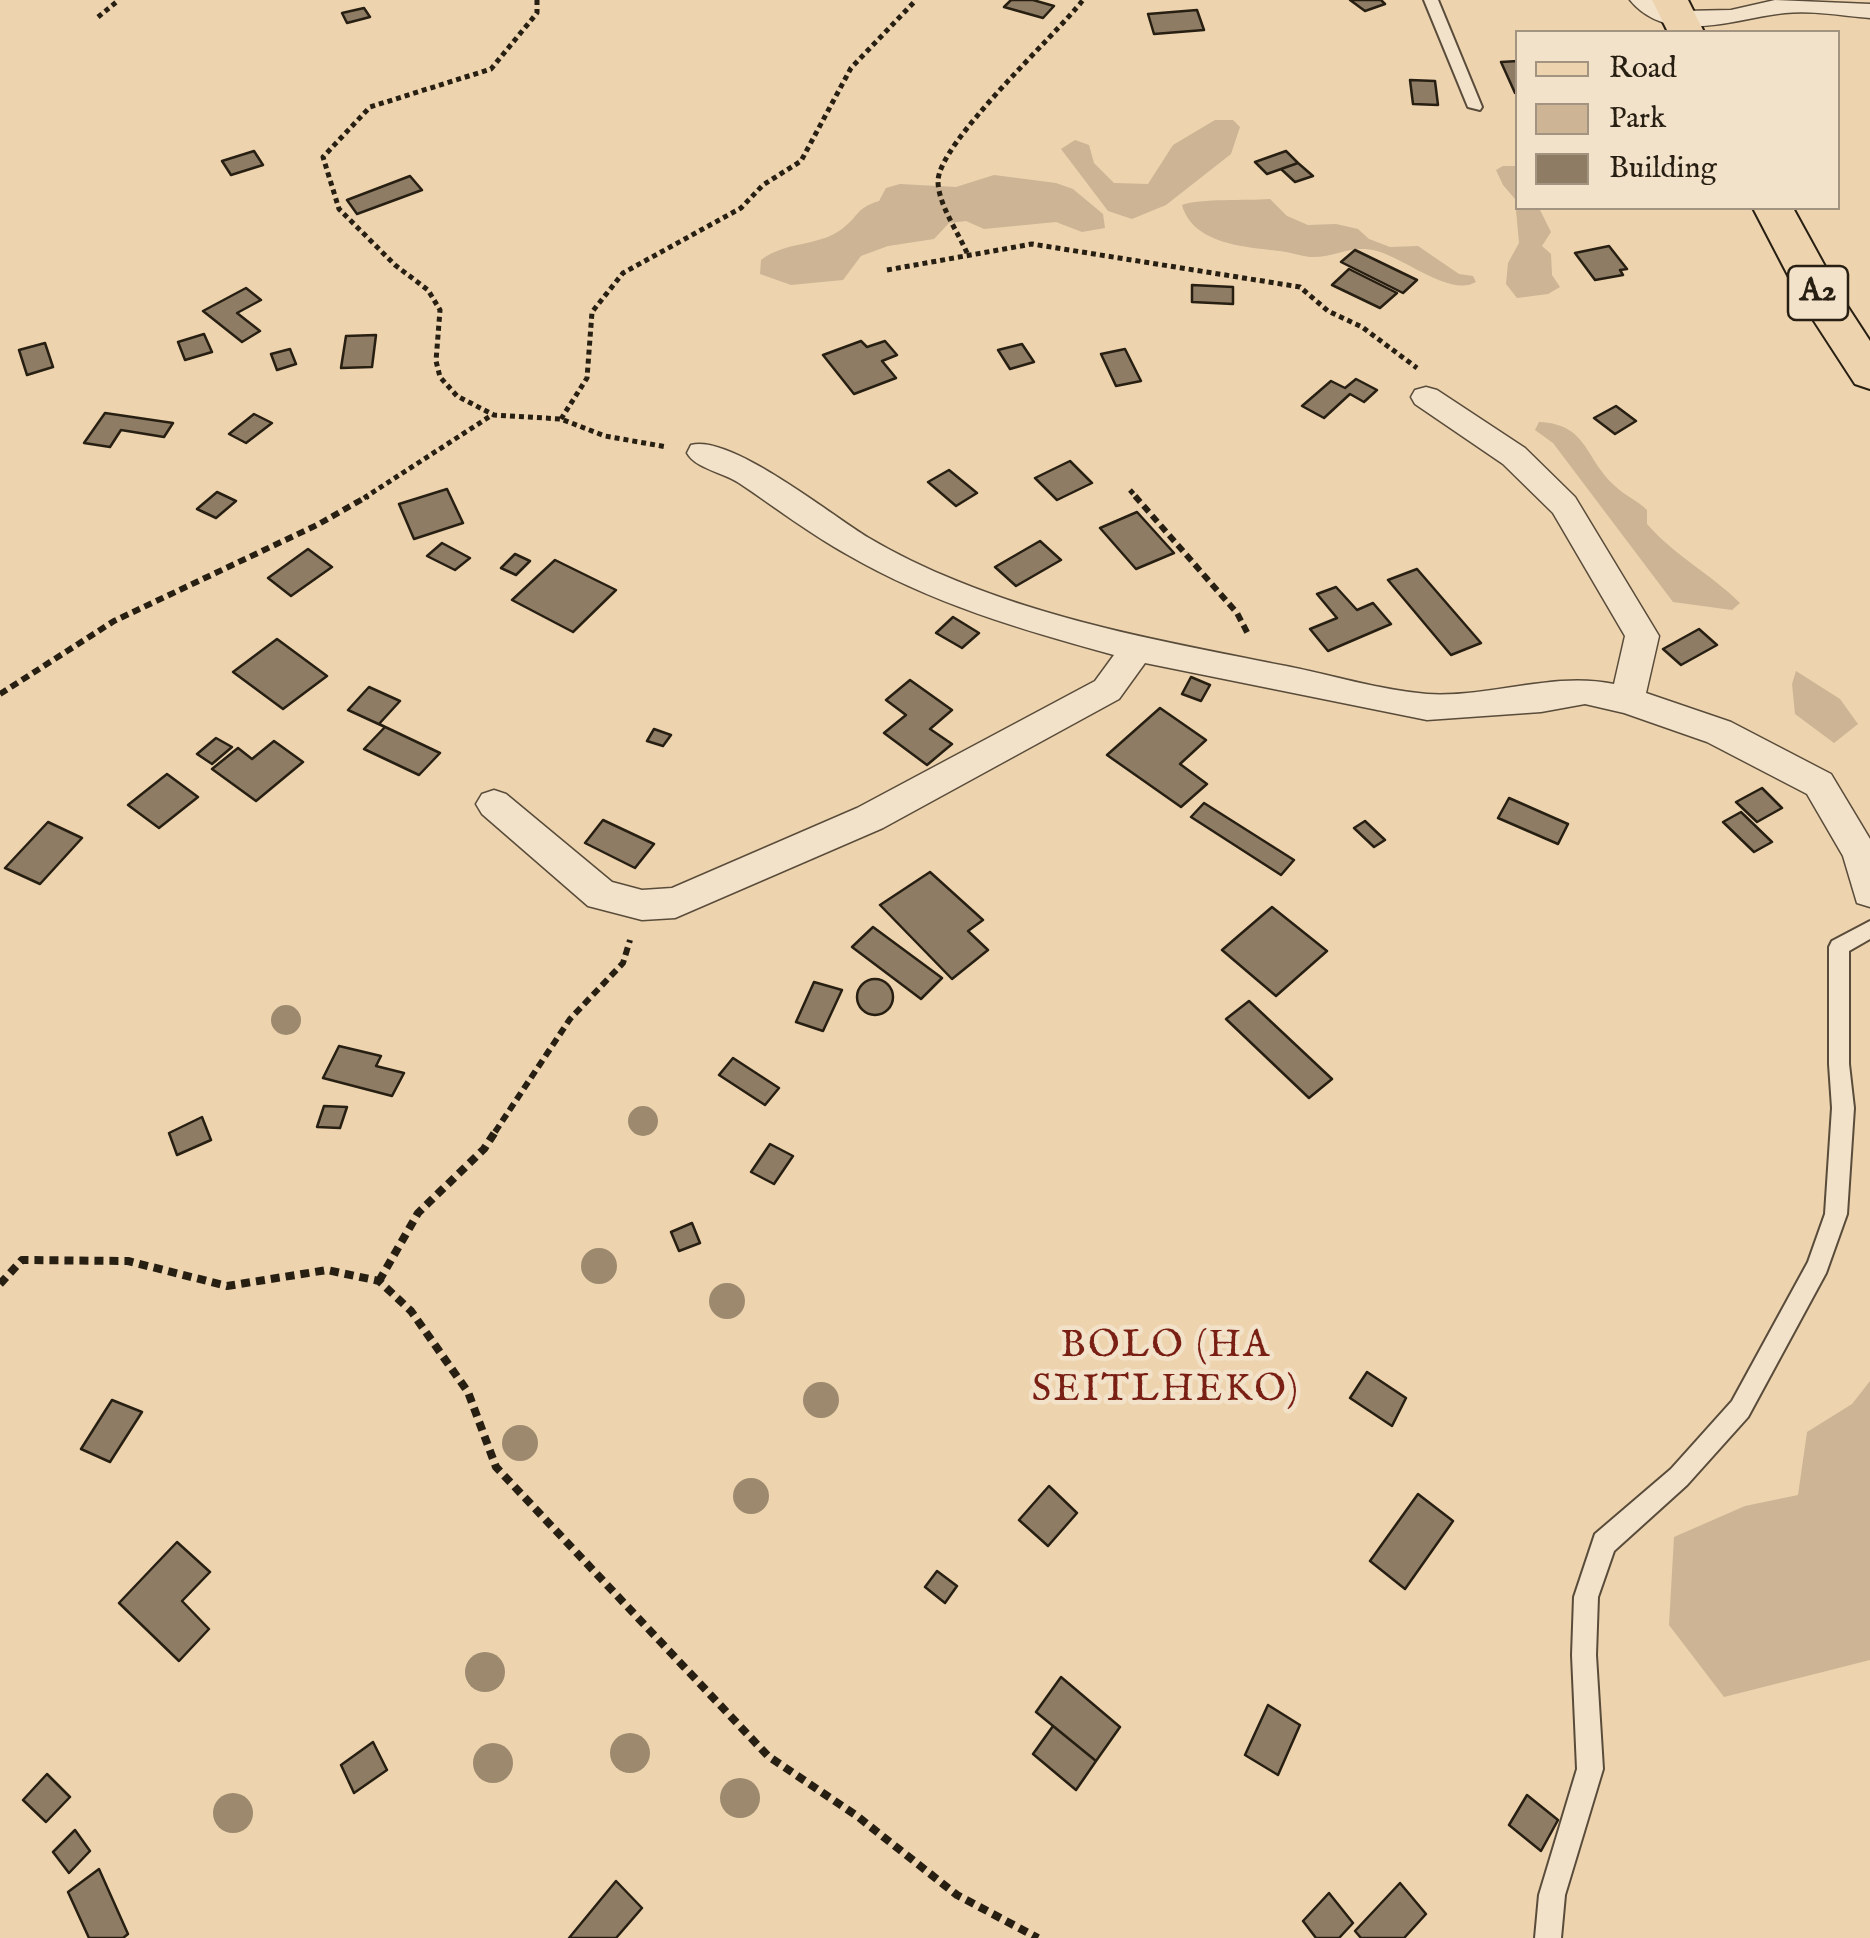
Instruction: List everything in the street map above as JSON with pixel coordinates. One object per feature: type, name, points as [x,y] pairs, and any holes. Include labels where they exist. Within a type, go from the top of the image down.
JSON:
[{"type":"main road","name":"A2","points":[[1774,210],[1824,304],[1870,374]]},
{"type":"street","points":[[1642,0],[1678,17],[1731,17],[1786,5],[1870,12]]},
{"type":"street","points":[[1426,398],[1514,456],[1564,505],[1642,636],[1628,700]]},
{"type":"street","points":[[702,453],[744,471],[859,546],[944,588],[1020,617],[1136,649],[1427,707],[1541,700],[1585,690],[1628,700],[1720,732],[1819,784],[1860,854],[1870,892]]},
{"type":"street","points":[[494,804],[601,895],[642,906],[675,904],[870,818],[1107,690],[1136,649]]},
{"type":"lane","points":[[1431,0],[1475,107]]},
{"type":"lane","points":[[1548,1938],[1552,1895],[1590,1770],[1584,1656],[1586,1596],[1604,1543],[1679,1477],[1740,1409],[1818,1266],[1836,1214],[1842,1157],[1839,947],[1870,930]]},
{"type":"path","points":[[98,17],[119,0]]},
{"type":"path","points":[[538,0],[536,13],[492,69],[370,107],[323,157],[339,209],[394,264],[428,290],[440,310],[436,361],[440,377],[458,396],[494,415],[561,418],[605,436],[702,453]]},
{"type":"path","points":[[561,418],[587,378],[592,312],[624,273],[659,250],[742,208],[763,184],[800,161],[851,68],[916,0]]},
{"type":"path","points":[[966,253],[938,178],[947,152],[1082,0]]},
{"type":"path","points":[[887,270],[1032,244],[1300,287],[1328,311],[1362,327],[1416,364],[1426,398]]},
{"type":"path","points":[[0,694],[64,646],[192,580],[320,524],[494,415]]},
{"type":"path","points":[[1130,490],[1237,613],[1270,675]]},
{"type":"path","points":[[379,1281],[418,1214],[484,1149],[570,1019],[623,962],[642,906]]},
{"type":"path","points":[[0,1284],[22,1260],[128,1261],[226,1286],[326,1270],[379,1281],[410,1311],[468,1392],[496,1468],[768,1756],[857,1816],[957,1896],[1038,1938]]},
{"type":"green space","points":[[1215,120],[1233,120],[1240,127],[1231,154],[1166,205],[1132,219],[1108,211],[1061,149],[1075,140],[1089,145],[1094,163],[1114,183],[1148,184],[1173,145]]},
{"type":"green space","points":[[1515,166],[1515,199],[1503,185],[1496,170]]},
{"type":"green space","points":[[994,175],[1073,189],[1103,214],[1105,228],[1082,232],[1056,222],[984,229],[966,221],[949,223],[934,239],[888,246],[861,256],[843,280],[791,285],[760,274],[761,260],[780,250],[833,235],[879,201],[886,188],[900,184],[956,187]]},
{"type":"green space","points":[[1270,199],[1287,216],[1308,225],[1336,224],[1358,229],[1369,239],[1390,247],[1418,246],[1459,274],[1473,276],[1476,282],[1454,285],[1367,249],[1310,257],[1223,242],[1197,228],[1182,205]]},
{"type":"green space","points":[[1516,210],[1540,210],[1551,232],[1542,246],[1551,254],[1552,275],[1560,287],[1548,294],[1517,298],[1506,284],[1508,263],[1519,243]]},
{"type":"green space","points":[[1539,422],[1555,424],[1576,436],[1615,486],[1647,510],[1647,524],[1740,603],[1732,610],[1673,602],[1553,443],[1535,430]]},
{"type":"green space","points":[[1796,671],[1840,699],[1858,724],[1834,743],[1795,714],[1792,684]]},
{"type":"green space","points":[[1870,1381],[1870,1660],[1724,1697],[1669,1625],[1674,1537],[1745,1506],[1798,1495],[1807,1432],[1852,1404]]},
{"type":"building","points":[[1011,0],[1033,0],[1054,6],[1043,18],[1004,7]]},
{"type":"building","points":[[1350,0],[1381,0],[1385,4],[1365,11]]},
{"type":"building","points":[[364,8],[370,17],[347,23],[342,13]]},
{"type":"building","points":[[1197,10],[1204,30],[1154,34],[1148,14]]},
{"type":"building","points":[[1515,61],[1515,93],[1501,62]]},
{"type":"building","points":[[1410,80],[1435,81],[1438,105],[1413,104]]},
{"type":"building","points":[[254,151],[263,165],[231,175],[222,161]]},
{"type":"building","points":[[1286,151],[1298,163],[1267,174],[1255,162]]},
{"type":"building","points":[[1298,163],[1313,176],[1295,182],[1281,169]]},
{"type":"building","points":[[410,176],[422,190],[357,214],[347,200]]},
{"type":"building","points":[[1609,246],[1627,269],[1620,270],[1623,275],[1595,280],[1575,253]]},
{"type":"building","points":[[1355,250],[1417,280],[1403,293],[1341,262]]},
{"type":"building","points":[[1349,269],[1397,293],[1380,308],[1332,285]]},
{"type":"building","points":[[1192,285],[1233,287],[1233,304],[1192,302]]},
{"type":"building","points":[[246,288],[261,300],[237,313],[260,331],[242,342],[203,311]]},
{"type":"building","points":[[204,334],[212,352],[185,360],[178,342]]},
{"type":"building","points":[[376,335],[372,367],[341,368],[346,336]]},
{"type":"building","points":[[861,341],[867,347],[885,341],[897,355],[882,361],[896,378],[854,394],[823,355]]},
{"type":"building","points":[[45,343],[53,367],[27,375],[19,350]]},
{"type":"building","points":[[1022,344],[1034,362],[1010,369],[998,350]]},
{"type":"building","points":[[290,349],[296,364],[277,370],[271,354]]},
{"type":"building","points":[[1125,349],[1141,381],[1116,386],[1101,354]]},
{"type":"building","points":[[1356,379],[1377,390],[1364,402],[1350,394],[1324,418],[1302,406],[1331,381],[1345,388]]},
{"type":"building","points":[[1616,406],[1636,421],[1615,434],[1594,418]]},
{"type":"building","points":[[105,413],[173,423],[164,437],[121,430],[110,447],[84,443]]},
{"type":"building","points":[[254,414],[272,423],[246,443],[229,434]]},
{"type":"building","points":[[1070,461],[1092,483],[1057,500],[1035,478]]},
{"type":"building","points":[[949,470],[977,493],[956,506],[928,482]]},
{"type":"building","points":[[447,489],[463,523],[414,539],[399,504]]},
{"type":"building","points":[[217,492],[236,501],[216,518],[197,509]]},
{"type":"building","points":[[1137,512],[1174,553],[1136,569],[1100,528]]},
{"type":"building","points":[[1040,541],[1061,560],[1016,586],[995,567]]},
{"type":"building","points":[[442,543],[470,558],[455,570],[427,556]]},
{"type":"building","points":[[308,549],[332,567],[291,596],[268,578]]},
{"type":"building","points":[[515,554],[530,561],[516,575],[501,568]]},
{"type":"building","points":[[555,560],[616,590],[573,632],[512,600]]},
{"type":"building","points":[[1417,569],[1481,643],[1451,655],[1388,580]]},
{"type":"building","points":[[1336,587],[1357,610],[1373,603],[1391,624],[1328,651],[1310,629],[1337,618],[1317,594]]},
{"type":"building","points":[[953,617],[979,633],[962,648],[936,633]]},
{"type":"building","points":[[1699,629],[1717,645],[1681,665],[1663,649]]},
{"type":"building","points":[[277,639],[327,676],[283,709],[233,672]]},
{"type":"building","points":[[1191,677],[1210,685],[1201,701],[1182,694]]},
{"type":"building","points":[[910,680],[952,710],[930,729],[952,744],[927,765],[884,733],[906,715],[886,700]]},
{"type":"building","points":[[369,687],[400,701],[379,724],[440,753],[419,775],[364,749],[385,727],[348,710]]},
{"type":"building","points":[[1160,708],[1206,740],[1180,764],[1207,784],[1181,807],[1107,755]]},
{"type":"building","points":[[654,729],[671,735],[663,746],[647,741]]},
{"type":"building","points":[[216,738],[232,747],[212,764],[197,754]]},
{"type":"building","points":[[274,741],[303,762],[256,801],[212,769],[238,748],[252,759]]},
{"type":"building","points":[[167,774],[198,797],[159,828],[128,805]]},
{"type":"building","points":[[1762,788],[1782,808],[1757,822],[1736,802]]},
{"type":"building","points":[[1509,798],[1568,824],[1558,844],[1498,818]]},
{"type":"building","points":[[1204,803],[1294,860],[1281,875],[1191,817]]},
{"type":"building","points":[[1741,812],[1772,842],[1754,852],[1723,822]]},
{"type":"building","points":[[603,820],[654,844],[635,868],[585,843]]},
{"type":"building","points":[[1365,821],[1385,840],[1374,847],[1354,828]]},
{"type":"building","points":[[48,822],[82,838],[40,884],[5,868]]},
{"type":"building","points":[[930,872],[983,920],[968,931],[988,950],[952,979],[880,905]]},
{"type":"building","points":[[1272,907],[1327,951],[1276,996],[1222,950]]},
{"type":"building","points":[[873,927],[942,978],[921,999],[852,947]]},
{"type":"building","points":[[875,979],[888,984],[893,997],[888,1010],[875,1015],[862,1010],[857,997],[862,984]]},
{"type":"building","points":[[814,982],[842,990],[823,1031],[796,1022]]},
{"type":"building","points":[[1249,1001],[1332,1079],[1309,1098],[1226,1019]]},
{"type":"building","points":[[339,1046],[381,1056],[376,1066],[404,1073],[392,1096],[323,1078]]},
{"type":"building","points":[[733,1058],[779,1088],[765,1105],[719,1075]]},
{"type":"building","points":[[324,1106],[347,1107],[340,1128],[317,1127]]},
{"type":"building","points":[[202,1117],[211,1140],[177,1155],[169,1133]]},
{"type":"building","points":[[770,1144],[793,1156],[774,1184],[751,1172]]},
{"type":"building","points":[[692,1223],[700,1243],[679,1251],[671,1232]]},
{"type":"building","points":[[1367,1372],[1406,1398],[1392,1426],[1350,1398]]},
{"type":"building","points":[[112,1400],[142,1412],[110,1462],[81,1449]]},
{"type":"building","points":[[1049,1486],[1077,1513],[1048,1546],[1019,1520]]},
{"type":"building","points":[[1418,1494],[1453,1521],[1405,1589],[1370,1561]]},
{"type":"building","points":[[177,1542],[210,1572],[182,1601],[209,1629],[179,1661],[119,1603]]},
{"type":"building","points":[[937,1571],[957,1586],[945,1603],[925,1587]]},
{"type":"building","points":[[1061,1677],[1120,1727],[1096,1761],[1036,1712]]},
{"type":"building","points":[[1268,1705],[1300,1725],[1278,1775],[1245,1755]]},
{"type":"building","points":[[1053,1726],[1096,1761],[1076,1790],[1033,1754]]},
{"type":"building","points":[[373,1742],[387,1770],[354,1793],[341,1765]]},
{"type":"building","points":[[47,1774],[70,1797],[46,1822],[23,1800]]},
{"type":"building","points":[[1527,1795],[1558,1820],[1541,1851],[1509,1825]]},
{"type":"building","points":[[75,1830],[90,1851],[69,1873],[53,1852]]},
{"type":"building","points":[[99,1869],[128,1934],[123,1938],[89,1938],[68,1892]]},
{"type":"building","points":[[616,1881],[642,1908],[616,1938],[569,1938]]},
{"type":"building","points":[[1400,1883],[1426,1914],[1404,1938],[1361,1938],[1355,1931]]},
{"type":"building","points":[[1329,1893],[1353,1923],[1339,1938],[1316,1938],[1303,1921]]},
{"type":"district","name":"BOLO (HA SEITLHEKO)","points":[[1166,1370]]}]
